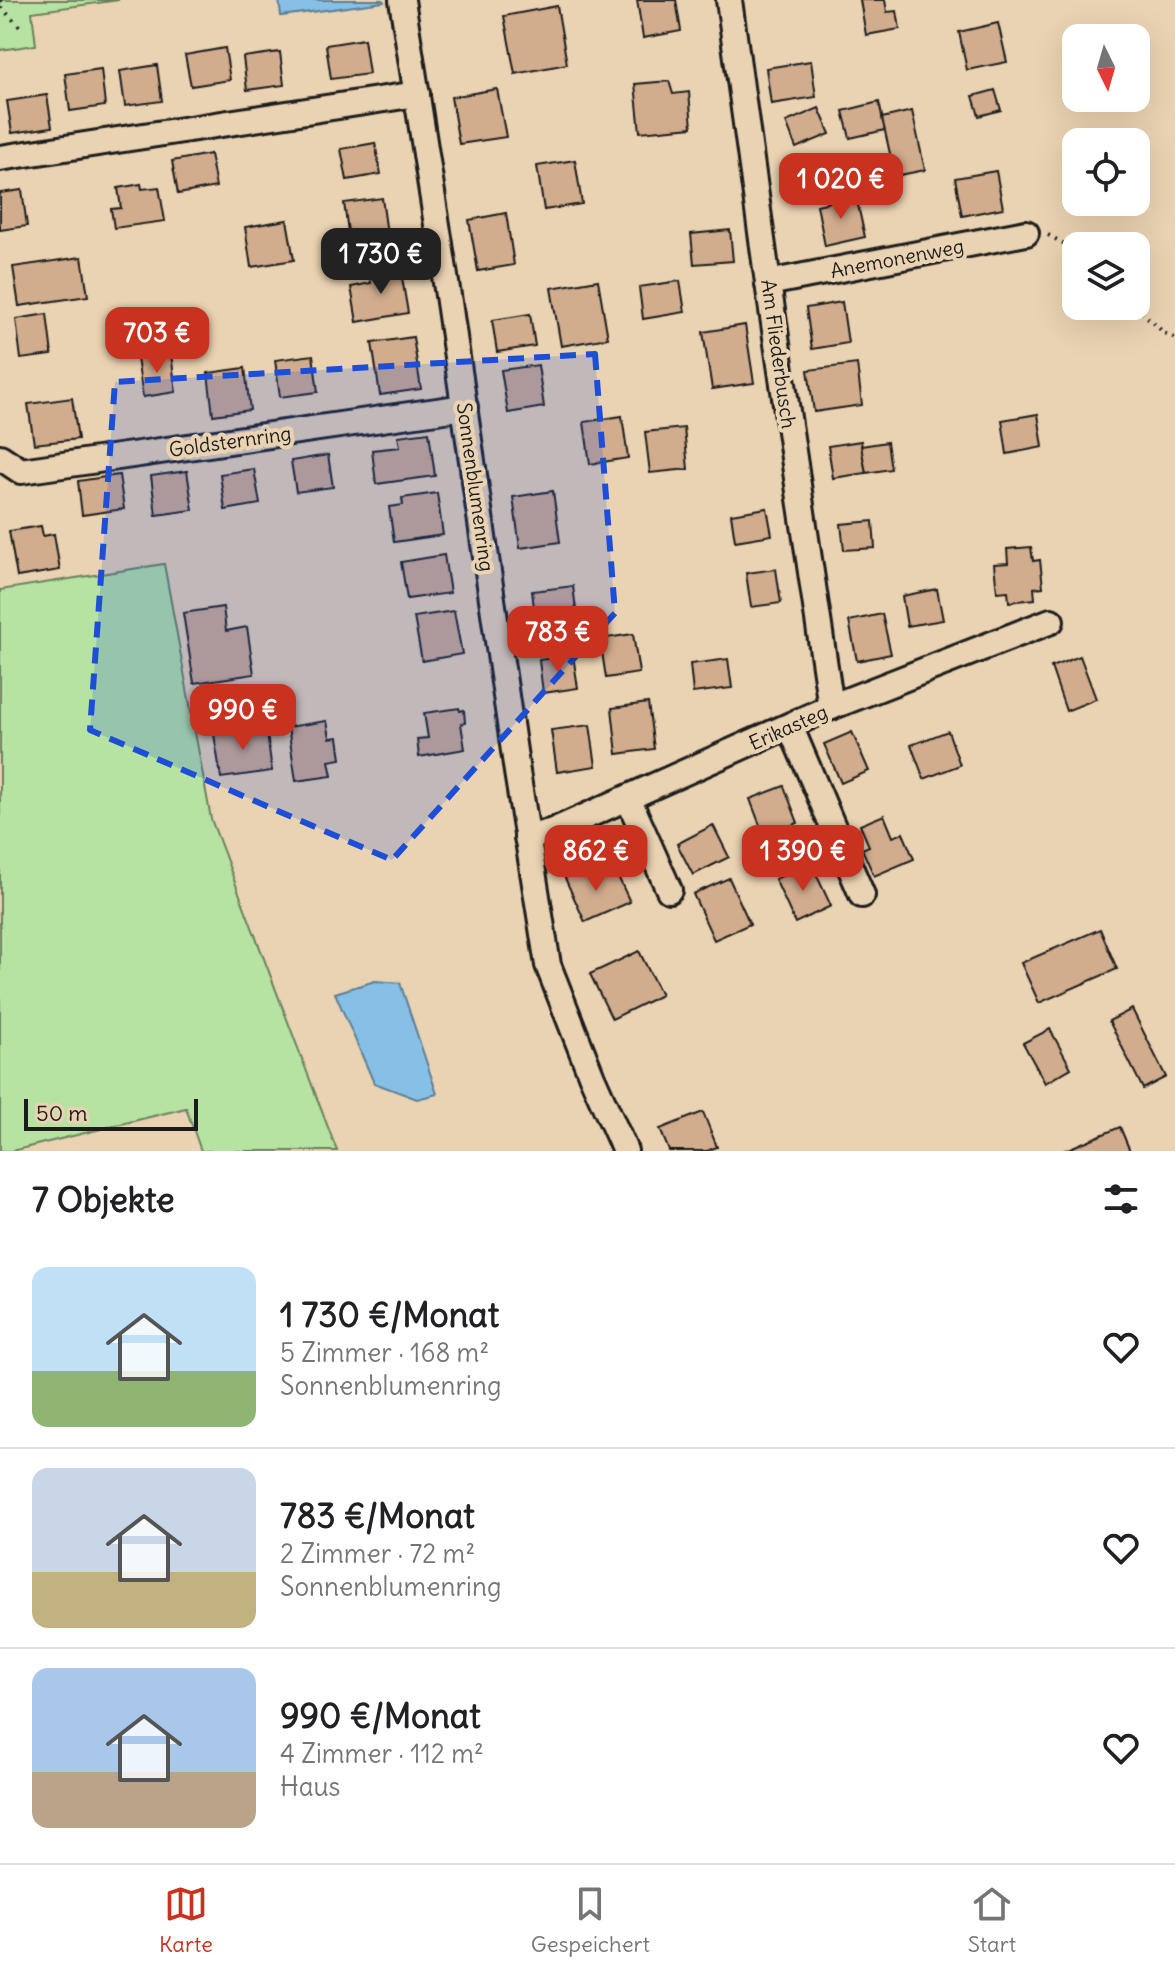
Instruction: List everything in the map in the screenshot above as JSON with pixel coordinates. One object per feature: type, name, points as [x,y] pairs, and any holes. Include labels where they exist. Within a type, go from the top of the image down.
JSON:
[{"type":"street","name":"Sonnenblumenring","points":[[402,0],[548,965],[625,1151]]},
{"type":"street","name":"Am Fliederbusch","points":[[729,0],[831,707]]},
{"type":"street","points":[[0,158],[417,94]]},
{"type":"street","name":"Anemonenweg","points":[[768,283],[1026,233]]},
{"type":"street","name":"Goldsternring","points":[[0,457],[21,471],[465,407]]},
{"type":"street","name":"Erikasteg","points":[[527,838],[553,831],[831,707],[1051,621]]},
{"type":"street","points":[[790,726],[862,895]]},
{"type":"street","points":[[628,798],[669,890]]},
{"type":"path","points":[[1,0],[0,6],[21,28]]},
{"type":"path","points":[[1026,233],[1049,235],[1062,242]]},
{"type":"path","points":[[1150,320],[1164,333],[1175,338]]},
{"type":"highlighted area","points":[[595,354],[615,613],[392,860],[90,730],[115,382]]},
{"type":"green space","points":[[0,0],[119,0],[32,12],[36,45],[0,50]]},
{"type":"green space","points":[[164,564],[211,819],[337,1151],[201,1151],[186,1108],[12,1151],[0,1151],[0,590]]},
{"type":"water","points":[[279,0],[383,0],[384,2],[281,16]]},
{"type":"water","points":[[375,981],[400,983],[437,1094],[417,1099],[374,1083],[335,993]]},
{"type":"building","points":[[637,0],[676,0],[681,31],[643,38]]},
{"type":"building","points":[[860,0],[885,0],[887,12],[897,11],[900,29],[866,35]]},
{"type":"building","points":[[557,6],[567,64],[515,74],[504,16]]},
{"type":"building","points":[[998,23],[1007,62],[967,70],[959,32]]},
{"type":"building","points":[[364,39],[369,74],[331,79],[326,45]]},
{"type":"building","points":[[225,48],[230,80],[191,86],[185,55]]},
{"type":"building","points":[[280,52],[284,85],[247,90],[243,57]]},
{"type":"building","points":[[811,61],[816,97],[771,104],[766,68]]},
{"type":"building","points":[[157,65],[162,101],[125,106],[120,71]]},
{"type":"building","points":[[101,69],[105,106],[70,111],[65,74]]},
{"type":"building","points":[[669,81],[673,94],[689,92],[692,127],[640,132],[635,84]]},
{"type":"building","points":[[497,89],[506,137],[459,144],[451,97]]},
{"type":"building","points":[[995,90],[1001,110],[979,116],[973,96]]},
{"type":"building","points":[[47,95],[52,127],[12,133],[7,101]]},
{"type":"building","points":[[879,102],[885,130],[850,138],[843,111]]},
{"type":"building","points":[[819,108],[830,134],[796,148],[786,122]]},
{"type":"building","points":[[912,111],[925,170],[895,176],[882,118]]},
{"type":"building","points":[[375,143],[381,174],[347,180],[341,149]]},
{"type":"building","points":[[210,154],[216,187],[178,194],[172,161]]},
{"type":"building","points":[[575,160],[582,204],[544,210],[537,166]]},
{"type":"building","points":[[996,171],[1003,208],[962,216],[955,178]]},
{"type":"building","points":[[141,184],[142,189],[159,187],[165,221],[114,228],[111,209],[121,208],[118,188]]},
{"type":"building","points":[[22,190],[27,226],[0,230],[0,193]]},
{"type":"building","points":[[856,196],[865,237],[825,246],[817,205]]},
{"type":"building","points":[[382,198],[388,241],[350,246],[344,203]]},
{"type":"building","points":[[506,213],[514,265],[478,271],[469,220]]},
{"type":"building","points":[[287,220],[294,260],[251,267],[245,227]]},
{"type":"building","points":[[730,230],[733,261],[694,264],[691,234]]},
{"type":"building","points":[[82,257],[88,296],[19,306],[13,267]]},
{"type":"building","points":[[400,266],[408,313],[357,322],[351,287],[371,283],[369,271]]},
{"type":"building","points":[[598,280],[608,338],[561,346],[551,288]]},
{"type":"building","points":[[680,281],[685,312],[643,319],[639,287]]},
{"type":"building","points":[[842,302],[848,343],[812,349],[806,308]]},
{"type":"building","points":[[47,314],[52,355],[21,359],[16,319]]},
{"type":"building","points":[[530,314],[535,346],[497,352],[492,320]]},
{"type":"building","points":[[745,325],[754,383],[712,389],[703,332]]},
{"type":"building","points":[[413,337],[421,389],[380,395],[372,343]]},
{"type":"building","points":[[171,354],[176,392],[143,397],[137,358]]},
{"type":"building","points":[[313,355],[318,392],[280,397],[275,360]]},
{"type":"building","points":[[857,364],[862,405],[814,412],[808,370]]},
{"type":"building","points":[[538,365],[544,407],[508,413],[501,370]]},
{"type":"building","points":[[245,368],[250,410],[213,415],[208,373]]},
{"type":"building","points":[[72,398],[78,439],[34,444],[28,404]]},
{"type":"building","points":[[1038,414],[1043,447],[1007,454],[1002,420]]},
{"type":"building","points":[[622,416],[628,458],[590,464],[584,422]]},
{"type":"building","points":[[684,428],[688,469],[650,473],[645,432]]},
{"type":"building","points":[[429,432],[435,476],[376,484],[372,450],[400,447],[398,436]]},
{"type":"building","points":[[861,441],[866,473],[833,478],[828,446]]},
{"type":"building","points":[[887,442],[891,469],[866,473],[861,446]]},
{"type":"building","points":[[328,455],[333,487],[296,492],[291,461]]},
{"type":"building","points":[[254,469],[260,504],[225,510],[220,474]]},
{"type":"building","points":[[187,471],[193,510],[156,515],[151,476]]},
{"type":"building","points":[[119,475],[124,509],[82,515],[78,481]]},
{"type":"building","points":[[553,491],[560,542],[520,548],[513,497]]},
{"type":"building","points":[[437,493],[443,535],[394,542],[389,507],[403,505],[402,498]]},
{"type":"building","points":[[767,508],[772,535],[735,541],[731,514]]},
{"type":"building","points":[[873,521],[875,548],[844,550],[841,524]]},
{"type":"building","points":[[41,526],[43,536],[54,534],[60,570],[17,577],[9,531]]},
{"type":"building","points":[[1031,547],[1033,561],[1040,560],[1043,587],[1034,588],[1035,599],[1009,602],[1008,591],[997,592],[994,564],[1008,563],[1007,549]]},
{"type":"building","points":[[444,555],[450,593],[407,599],[401,562]]},
{"type":"building","points":[[776,569],[781,603],[751,607],[746,573]]},
{"type":"building","points":[[573,586],[578,625],[537,631],[532,591]]},
{"type":"building","points":[[937,589],[943,620],[907,626],[902,596]]},
{"type":"building","points":[[223,607],[226,631],[247,627],[254,674],[194,683],[183,613]]},
{"type":"building","points":[[454,611],[462,654],[422,661],[414,617]]},
{"type":"building","points":[[882,614],[891,654],[857,661],[849,621]]},
{"type":"building","points":[[633,634],[639,673],[606,678],[600,639]]},
{"type":"building","points":[[573,655],[578,688],[543,693],[539,660]]},
{"type":"building","points":[[1080,656],[1096,699],[1066,711],[1051,667]]},
{"type":"building","points":[[728,659],[732,688],[693,693],[690,664]]},
{"type":"building","points":[[648,703],[654,749],[617,754],[612,708]]},
{"type":"building","points":[[459,708],[460,711],[464,710],[465,723],[461,724],[465,749],[419,757],[417,739],[428,738],[424,713]]},
{"type":"building","points":[[327,721],[330,738],[338,737],[341,759],[329,761],[332,776],[296,781],[288,727]]},
{"type":"building","points":[[590,725],[596,766],[557,772],[551,730]]},
{"type":"building","points":[[266,726],[272,771],[221,778],[214,734]]},
{"type":"building","points":[[948,731],[960,765],[924,779],[911,745]]},
{"type":"building","points":[[852,732],[869,771],[841,783],[824,744]]},
{"type":"building","points":[[784,786],[798,823],[764,836],[750,799]]},
{"type":"building","points":[[884,815],[893,837],[903,833],[914,859],[874,876],[862,849],[869,846],[860,825]]},
{"type":"building","points":[[713,825],[729,857],[693,875],[677,844]]},
{"type":"building","points":[[811,863],[831,906],[795,923],[775,879]]},
{"type":"building","points":[[588,865],[594,880],[615,870],[630,902],[585,922],[564,876]]},
{"type":"building","points":[[729,878],[750,924],[714,940],[693,894]]},
{"type":"building","points":[[1100,929],[1117,969],[1039,1003],[1021,963]]},
{"type":"building","points":[[639,951],[661,995],[612,1019],[590,974]]},
{"type":"building","points":[[1132,1009],[1166,1077],[1143,1089],[1109,1021]]},
{"type":"building","points":[[1050,1029],[1071,1068],[1045,1083],[1023,1043]]},
{"type":"building","points":[[703,1112],[717,1147],[707,1151],[669,1151],[660,1129]]},
{"type":"building","points":[[1120,1127],[1130,1151],[1063,1151]]}]
